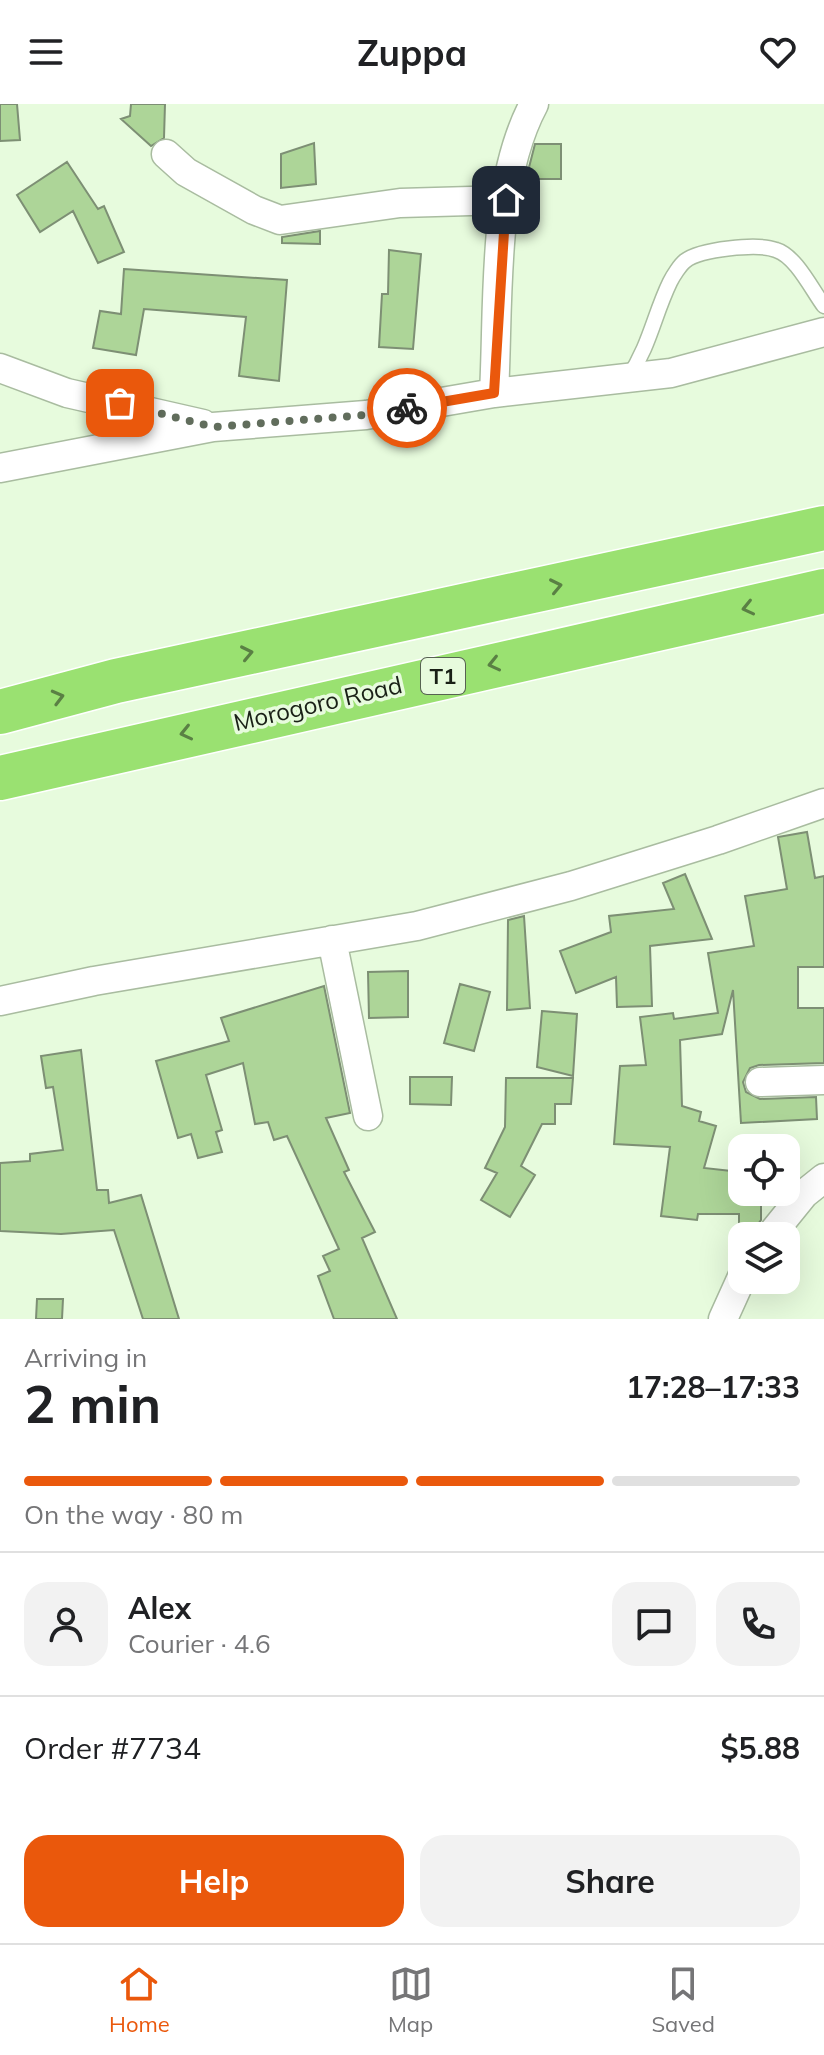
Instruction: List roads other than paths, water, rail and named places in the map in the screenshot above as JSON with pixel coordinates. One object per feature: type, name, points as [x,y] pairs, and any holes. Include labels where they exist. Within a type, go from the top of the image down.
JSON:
[{"type":"highway","points":[[0,712],[116,681],[824,528]]},
{"type":"highway","name":"Morogoro Road","points":[[0,778],[824,591]]},
{"type":"street","points":[[494,393],[506,200],[521,129],[534,104]]},
{"type":"street","points":[[166,154],[186,172],[254,210],[280,220],[400,203],[506,200]]},
{"type":"street","points":[[0,468],[213,427],[366,415],[494,393],[671,373],[824,332]]},
{"type":"street","points":[[0,368],[67,393],[213,427]]},
{"type":"street","points":[[0,1001],[94,981],[417,926],[571,886],[824,803]]},
{"type":"street","points":[[332,940],[368,1116]]},
{"type":"street","points":[[760,1082],[824,1080]]},
{"type":"street","points":[[781,1222],[804,1194],[824,1178]]},
{"type":"street","points":[[723,1319],[734,1294]]},
{"type":"lane","points":[[628,378],[646,351],[671,281],[685,261],[710,252],[747,247],[777,250],[790,260],[824,306]]}]
